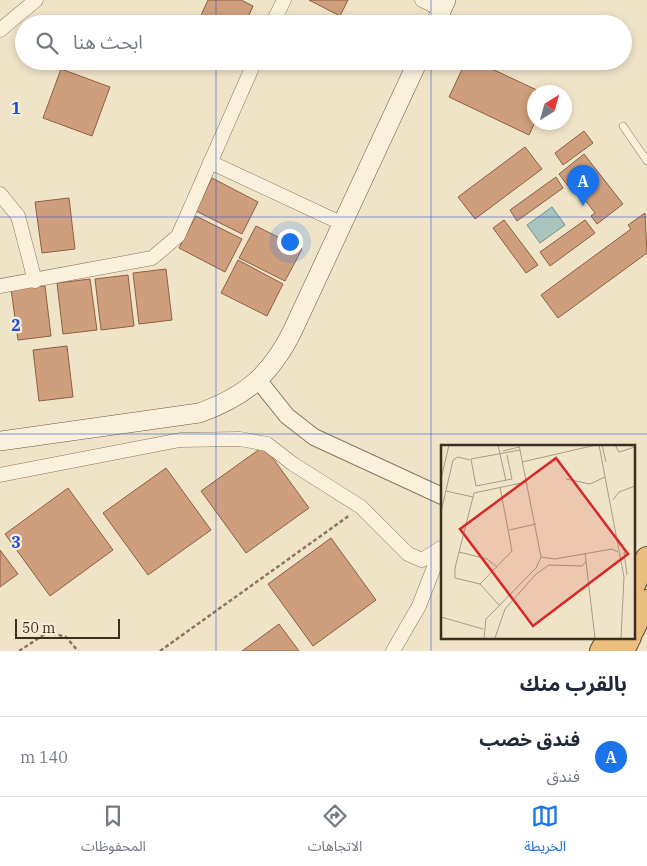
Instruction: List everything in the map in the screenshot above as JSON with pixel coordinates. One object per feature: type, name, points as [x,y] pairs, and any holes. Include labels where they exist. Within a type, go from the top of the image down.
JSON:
[{"type":"highway","points":[[634,584],[642,563]]},
{"type":"highway","points":[[634,628],[647,601]]},
{"type":"highway","points":[[601,651],[608,638]]},
{"type":"highway","points":[[623,651],[630,638]]},
{"type":"main road","points":[[0,441],[199,413],[225,404],[259,381],[281,354],[414,70]]},
{"type":"street","points":[[18,15],[36,0]]},
{"type":"street","points":[[276,15],[284,0]]},
{"type":"street","points":[[422,0],[441,11]]},
{"type":"street","points":[[0,30],[15,18]]},
{"type":"street","points":[[0,286],[152,258],[178,236],[251,70]]},
{"type":"street","points":[[210,162],[343,224]]},
{"type":"street","points":[[0,194],[18,216],[34,281]]},
{"type":"street","points":[[259,381],[287,416],[314,437],[441,496]]},
{"type":"street","points":[[0,475],[180,440],[240,439],[267,444],[292,464],[361,507],[408,554],[422,560],[441,548]]},
{"type":"street","points":[[393,651],[419,606],[441,550]]},
{"type":"lane","points":[[623,126],[647,161]]},
{"type":"path","points":[[160,651],[361,507]]},
{"type":"path","points":[[19,651],[48,632],[66,638],[78,651]]},
{"type":"water","points":[[552,207],[565,225],[540,243],[527,225]]},
{"type":"building","points":[[208,0],[241,0],[253,6],[249,15],[201,15]]},
{"type":"building","points":[[309,0],[348,0],[340,15]]},
{"type":"building","points":[[61,70],[110,87],[92,136],[43,118]]},
{"type":"building","points":[[462,70],[494,70],[527,85],[527,130],[531,130],[529,135],[449,97]]},
{"type":"building","points":[[584,131],[593,143],[563,165],[555,153]]},
{"type":"building","points":[[525,147],[542,169],[475,219],[458,197]]},
{"type":"building","points":[[584,154],[623,204],[597,224],[591,216],[595,213],[572,183],[568,186],[559,174]]},
{"type":"building","points":[[556,177],[563,188],[517,221],[510,210]]},
{"type":"building","points":[[212,178],[258,202],[242,234],[196,211]]},
{"type":"building","points":[[69,198],[75,249],[42,253],[35,202]]},
{"type":"building","points":[[645,213],[647,253],[558,318],[541,295],[631,229],[628,225]]},
{"type":"building","points":[[196,216],[242,239],[225,272],[179,248]]},
{"type":"building","points":[[504,220],[538,265],[526,273],[493,228]]},
{"type":"building","points":[[585,220],[595,233],[550,266],[540,252]]},
{"type":"building","points":[[256,226],[302,249],[285,281],[239,258]]},
{"type":"building","points":[[238,260],[283,284],[267,316],[221,293]]},
{"type":"building","points":[[166,269],[172,320],[139,324],[133,273]]},
{"type":"building","points":[[128,275],[134,326],[101,330],[95,279]]},
{"type":"building","points":[[90,279],[97,330],[63,334],[57,283]]},
{"type":"building","points":[[45,286],[51,336],[18,340],[11,289]]},
{"type":"building","points":[[67,346],[73,397],[39,401],[33,350]]},
{"type":"building","points":[[264,446],[309,508],[246,553],[201,491]]},
{"type":"building","points":[[166,468],[211,530],[148,575],[103,513]]},
{"type":"building","points":[[68,488],[113,550],[50,596],[5,534]]},
{"type":"building","points":[[331,538],[376,600],[313,646],[268,584]]},
{"type":"building","points":[[0,550],[18,574],[0,587]]},
{"type":"building","points":[[279,624],[299,651],[242,651]]},
{"type":"place","name":"فندق خصب","points":[[583,206]]}]
